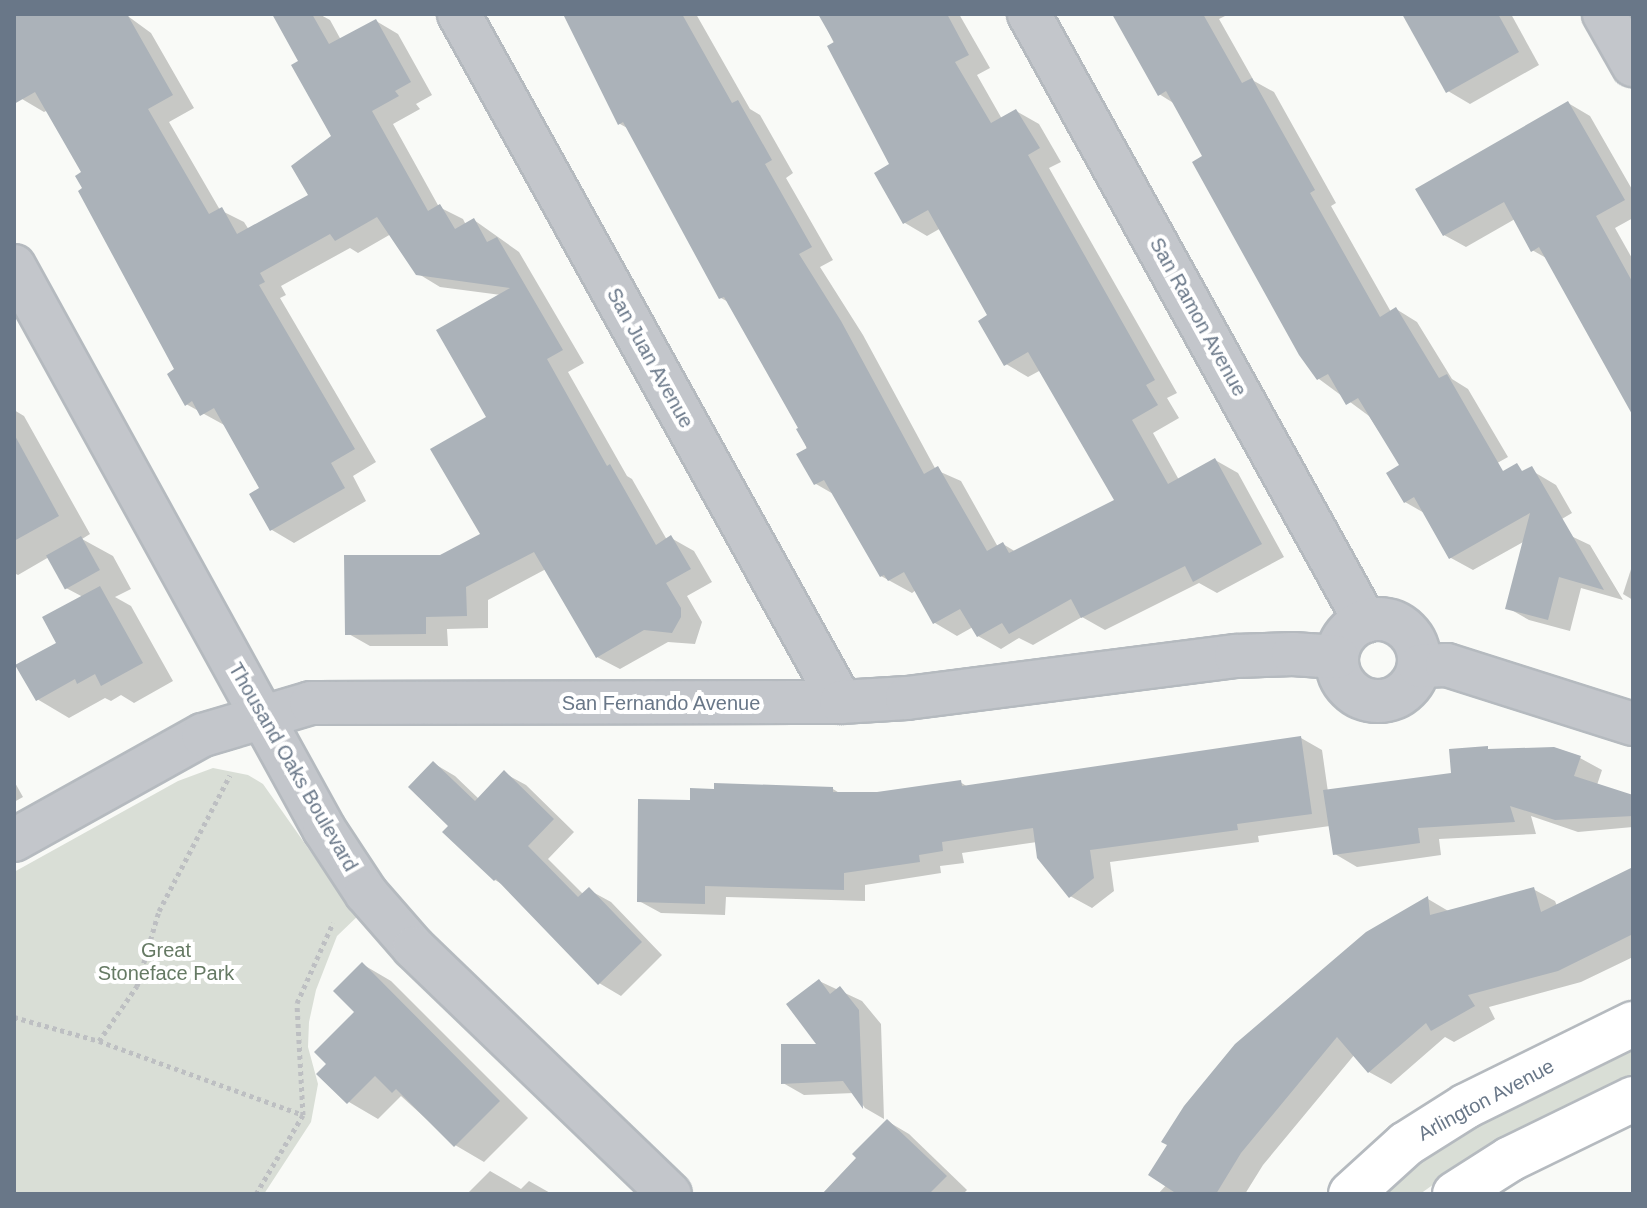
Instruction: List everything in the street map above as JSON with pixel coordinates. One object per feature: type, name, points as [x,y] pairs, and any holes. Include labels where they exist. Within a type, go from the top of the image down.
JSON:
[{"type":"main road","name":"Arlington Avenue","points":[[1351,1194],[1406,1144],[1466,1106],[1633,1024]]},
{"type":"main road","points":[[1455,1194],[1510,1159],[1633,1099]]},
{"type":"street","name":"San Juan Avenue","points":[[459,14],[841,702]]},
{"type":"street","name":"San Ramon Avenue","points":[[1029,14],[1365,621]]},
{"type":"street","points":[[1604,14],[1633,65]]},
{"type":"street","name":"Thousand Oaks Boulevard","points":[[14,266],[324,829],[366,893],[414,948],[670,1194]]},
{"type":"street","points":[[1379,619],[1404,628],[1419,652],[1420,666],[1416,679],[1395,698],[1367,701],[1344,684],[1337,657],[1346,635],[1365,621],[1379,619]]},
{"type":"street","name":"San Fernando Avenue","points":[[14,840],[203,735],[311,703],[841,702],[907,698],[1236,656],[1293,654],[1337,657]]},
{"type":"street","points":[[1420,666],[1447,665],[1633,724]]},
{"type":"path","points":[[99,1041],[137,986],[159,911],[224,785],[264,717]]},
{"type":"path","points":[[256,1194],[303,1115],[297,1003],[334,921],[366,893]]},
{"type":"path","points":[[14,1017],[99,1041],[303,1115]]},
{"type":"green space","name":"Great Stoneface Park","points":[[213,768],[248,775],[263,784],[327,875],[362,912],[337,936],[316,990],[309,1022],[308,1047],[318,1084],[311,1122],[264,1194],[15,1194],[14,872],[178,781]]},
{"type":"green space","points":[[1633,1038],[1633,1077],[1475,1155],[1420,1194],[1374,1194],[1415,1157]]},
{"type":"building","points":[[14,14],[127,14],[173,95],[148,109],[209,214],[222,207],[237,234],[308,195],[291,166],[331,136],[291,65],[298,61],[272,14],[312,14],[329,44],[376,19],[411,82],[395,91],[399,96],[372,111],[428,211],[440,204],[455,229],[474,218],[487,242],[497,237],[563,350],[547,359],[607,466],[610,464],[656,545],[671,535],[691,569],[666,583],[681,608],[681,617],[672,633],[644,630],[596,658],[534,552],[466,587],[467,616],[426,617],[426,634],[345,635],[344,555],[440,555],[480,534],[430,449],[486,417],[436,330],[510,288],[416,275],[377,217],[335,241],[330,234],[260,273],[265,282],[259,285],[355,449],[331,463],[345,488],[270,531],[249,494],[259,488],[214,408],[200,416],[192,401],[185,406],[167,374],[174,369],[78,191],[82,188],[75,176],[81,172],[35,92],[14,104]]},
{"type":"building","points":[[563,14],[682,14],[732,103],[738,100],[772,160],[765,164],[812,247],[799,254],[841,321],[924,474],[938,466],[987,551],[1003,542],[1009,553],[1114,500],[1028,352],[1004,366],[978,321],[987,315],[928,210],[903,224],[874,173],[889,164],[827,46],[834,42],[818,14],[947,14],[969,55],[955,62],[991,123],[1016,109],[1040,148],[1028,155],[1155,380],[1146,385],[1158,405],[1132,420],[1168,484],[1215,458],[1262,544],[1193,582],[1185,566],[1081,618],[1071,599],[1009,634],[1002,623],[977,637],[960,609],[933,624],[904,572],[888,581],[884,575],[880,577],[824,480],[814,485],[796,454],[807,448],[798,428],[724,297],[719,299],[623,122],[618,125]]},
{"type":"building","points":[[1112,14],[1203,14],[1242,83],[1252,78],[1315,190],[1310,193],[1380,317],[1396,307],[1439,378],[1447,374],[1503,471],[1517,463],[1522,471],[1532,466],[1604,590],[1559,577],[1548,620],[1505,609],[1530,513],[1449,559],[1414,497],[1404,503],[1386,473],[1399,465],[1358,398],[1346,405],[1328,374],[1317,380],[1299,355],[1192,162],[1202,156],[1166,91],[1158,96]]},
{"type":"building","points":[[1402,14],[1498,14],[1519,52],[1446,93]]},
{"type":"building","points":[[1568,101],[1625,200],[1596,216],[1633,283],[1633,416],[1539,247],[1531,252],[1504,202],[1443,236],[1415,189]]},
{"type":"building","points":[[14,434],[59,516],[14,541]]},
{"type":"building","points":[[81,536],[100,570],[65,590],[46,555]]},
{"type":"building","points":[[100,586],[143,663],[101,686],[95,674],[77,684],[75,679],[36,701],[15,665],[56,643],[42,617]]},
{"type":"building","points":[[1301,736],[1312,814],[1237,824],[1238,830],[1090,850],[1094,878],[1069,898],[1037,858],[1033,828],[942,842],[943,851],[919,855],[920,862],[844,873],[844,890],[705,886],[705,904],[637,902],[638,799],[690,800],[690,788],[714,789],[714,783],[833,787],[833,792],[877,792],[961,780],[962,786]]},
{"type":"building","points":[[1488,746],[1488,749],[1554,747],[1581,756],[1574,776],[1633,795],[1633,816],[1555,820],[1510,806],[1515,822],[1418,828],[1420,843],[1333,855],[1323,790],[1451,773],[1449,749]]},
{"type":"building","points":[[433,761],[475,801],[504,770],[554,819],[528,846],[578,897],[589,887],[642,942],[598,985],[496,879],[494,881],[442,832],[448,826],[408,787]]},
{"type":"building","points":[[1633,867],[1633,934],[1558,971],[1468,995],[1475,1006],[1431,1031],[1426,1023],[1368,1073],[1337,1037],[1241,1153],[1216,1194],[1177,1194],[1148,1175],[1167,1145],[1161,1142],[1184,1106],[1235,1044],[1366,932],[1428,896],[1430,915],[1534,887],[1541,912]]},
{"type":"building","points":[[362,962],[500,1101],[454,1147],[396,1089],[392,1093],[375,1076],[347,1104],[316,1074],[326,1064],[314,1052],[354,1012],[333,991]]},
{"type":"building","points":[[819,979],[830,994],[840,986],[859,1010],[863,1109],[843,1081],[781,1084],[781,1044],[816,1044],[786,1004]]},
{"type":"building","points":[[887,1119],[947,1176],[929,1194],[822,1194],[856,1158],[852,1154]]}]
